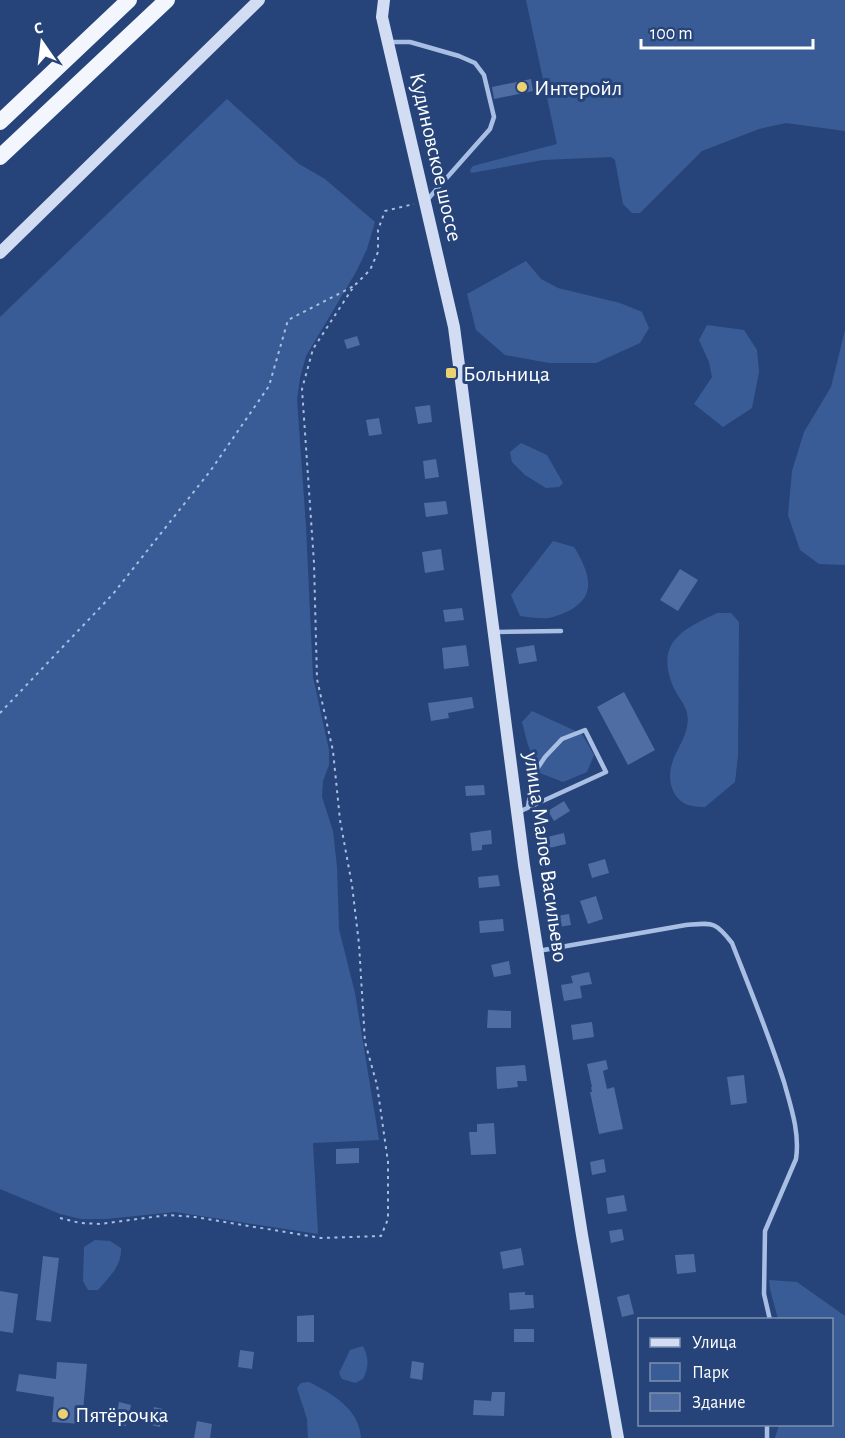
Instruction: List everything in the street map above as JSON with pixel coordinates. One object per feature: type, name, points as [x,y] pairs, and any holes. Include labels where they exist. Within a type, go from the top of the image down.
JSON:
[{"type":"highway","points":[[0,122],[129,0]]},
{"type":"highway","points":[[0,157],[167,0]]},
{"type":"main road","points":[[0,253],[259,0]]},
{"type":"main road","name":"Кудиновское шоссе","points":[[384,0],[382,17],[444,281]]},
{"type":"main road","name":"Кудиновское шоссе","points":[[389,42],[392,0]]},
{"type":"main road","name":"улица Малое Васильево","points":[[444,281],[456,338],[495,632],[522,809],[538,951],[582,1235],[618,1438]]},
{"type":"lane","points":[[389,42],[410,42],[475,63],[484,75],[494,117],[490,129],[426,201]]},
{"type":"lane","points":[[495,632],[561,631]]},
{"type":"lane","points":[[585,730],[606,772],[522,809],[533,775],[545,757],[562,740],[585,730]]},
{"type":"lane","points":[[538,951],[686,925],[710,923],[722,930],[732,943],[771,1041],[794,1115],[798,1146],[796,1159],[765,1231],[764,1294],[770,1318]]},
{"type":"path","points":[[60,1218],[80,1223],[100,1224],[168,1215],[195,1217],[321,1238],[381,1236],[388,1219],[388,1162],[376,1085],[365,1042],[359,944],[352,885],[340,820],[333,750],[317,679],[314,563],[302,389],[312,349],[354,286],[370,270],[378,252],[378,230],[385,211],[426,201]]},
{"type":"path","points":[[0,713],[112,594],[211,470],[269,386],[288,320],[354,286]]},
{"type":"green space","points":[[526,0],[845,0],[845,131],[786,123],[759,129],[702,151],[640,213],[632,213],[623,204],[615,160],[611,157],[543,160],[471,173],[473,166],[557,144]]},
{"type":"green space","points":[[227,99],[299,164],[325,179],[375,222],[367,249],[356,272],[306,356],[297,399],[313,677],[329,750],[329,765],[323,781],[322,797],[333,831],[339,929],[355,993],[379,1140],[313,1143],[318,1234],[175,1212],[106,1219],[81,1219],[60,1214],[0,1189],[0,317]]},
{"type":"green space","points":[[526,261],[541,279],[558,288],[620,303],[642,312],[649,328],[640,343],[596,363],[549,363],[505,355],[476,330],[467,294]]},
{"type":"green space","points":[[707,325],[744,330],[757,350],[759,372],[752,408],[723,427],[694,404],[712,377],[709,362],[699,340]]},
{"type":"green space","points":[[845,330],[845,565],[819,564],[800,550],[788,515],[792,471],[804,432],[831,387]]},
{"type":"green space","points":[[521,443],[547,455],[563,483],[559,487],[546,488],[525,475],[512,462],[510,452]]},
{"type":"green space","points":[[553,541],[574,547],[586,570],[588,590],[584,598],[567,612],[549,618],[520,616],[511,595]]},
{"type":"green space","points":[[717,613],[731,613],[739,622],[738,756],[735,782],[705,807],[685,804],[677,798],[672,788],[671,767],[688,723],[686,710],[672,684],[668,657],[676,638],[684,631]]},
{"type":"green space","points":[[532,711],[582,734],[594,755],[587,772],[563,782],[540,773],[528,745],[522,722]]},
{"type":"green space","points":[[95,1240],[110,1241],[121,1248],[121,1254],[114,1271],[98,1290],[88,1290],[83,1281],[84,1247]]},
{"type":"green space","points":[[769,1280],[797,1282],[845,1316],[845,1438],[775,1438],[779,1426],[833,1426],[833,1318],[778,1318]]},
{"type":"green space","points":[[363,1346],[368,1362],[363,1379],[355,1383],[342,1379],[339,1373],[350,1350]]},
{"type":"green space","points":[[309,1382],[335,1397],[350,1410],[359,1427],[361,1438],[308,1438],[307,1419],[297,1388],[301,1383]]},
{"type":"building","points":[[531,79],[533,91],[494,99],[492,87]]},
{"type":"building","points":[[357,336],[360,345],[347,349],[344,340]]},
{"type":"building","points":[[430,405],[432,422],[418,424],[415,407]]},
{"type":"building","points":[[379,418],[382,434],[369,436],[366,420]]},
{"type":"building","points":[[436,459],[439,477],[425,479],[423,461]]},
{"type":"building","points":[[446,501],[448,514],[426,517],[424,503]]},
{"type":"building","points":[[441,549],[444,570],[425,573],[422,552]]},
{"type":"building","points":[[680,569],[698,580],[678,611],[660,600]]},
{"type":"building","points":[[462,608],[464,620],[445,622],[443,610]]},
{"type":"building","points":[[466,645],[469,666],[444,669],[442,648]]},
{"type":"building","points":[[534,645],[537,661],[519,664],[516,648]]},
{"type":"building","points":[[624,692],[655,750],[628,765],[597,707]]},
{"type":"building","points":[[472,697],[474,708],[448,713],[449,718],[431,721],[428,703]]},
{"type":"building","points":[[484,785],[485,795],[466,796],[465,786]]},
{"type":"building","points":[[564,801],[570,811],[554,821],[548,811]]},
{"type":"building","points":[[491,830],[492,844],[482,845],[482,850],[472,851],[470,833]]},
{"type":"building","points":[[564,833],[566,844],[541,850],[539,839]]},
{"type":"building","points":[[605,859],[609,873],[592,878],[588,864]]},
{"type":"building","points":[[498,875],[500,886],[479,888],[478,877]]},
{"type":"building","points":[[596,896],[603,919],[588,924],[580,901]]},
{"type":"building","points":[[569,914],[571,925],[553,928],[551,917]]},
{"type":"building","points":[[503,919],[504,931],[480,933],[479,921]]},
{"type":"building","points":[[509,961],[511,974],[494,977],[491,965]]},
{"type":"building","points":[[589,972],[592,984],[580,986],[582,998],[564,1001],[561,985],[573,983],[571,976]]},
{"type":"building","points":[[488,1010],[511,1011],[511,1028],[487,1028]]},
{"type":"building","points":[[592,1022],[594,1037],[573,1040],[571,1025]]},
{"type":"building","points":[[606,1060],[608,1069],[603,1071],[607,1089],[614,1087],[623,1129],[599,1134],[587,1064]]},
{"type":"building","points":[[525,1065],[527,1081],[517,1081],[518,1087],[497,1089],[496,1067]]},
{"type":"building","points":[[744,1075],[747,1103],[731,1105],[727,1077]]},
{"type":"building","points":[[494,1123],[496,1154],[471,1155],[469,1132],[477,1132],[477,1124]]},
{"type":"building","points":[[359,1148],[359,1163],[336,1164],[336,1149]]},
{"type":"building","points":[[604,1159],[606,1172],[592,1175],[590,1162]]},
{"type":"building","points":[[624,1195],[627,1211],[608,1214],[606,1198]]},
{"type":"building","points":[[622,1229],[624,1240],[611,1243],[609,1231]]},
{"type":"building","points":[[521,1248],[524,1265],[503,1269],[500,1252]]},
{"type":"building","points":[[694,1254],[696,1272],[677,1274],[675,1255]]},
{"type":"building","points":[[43,1256],[59,1258],[51,1322],[36,1320]]},
{"type":"building","points":[[0,1291],[18,1294],[13,1333],[0,1331]]},
{"type":"building","points":[[525,1292],[525,1295],[533,1295],[534,1308],[510,1310],[509,1293]]},
{"type":"building","points":[[629,1294],[634,1314],[622,1317],[617,1297]]},
{"type":"building","points":[[314,1315],[314,1342],[297,1342],[297,1316]]},
{"type":"building","points":[[514,1329],[534,1329],[534,1342],[514,1342]]},
{"type":"building","points":[[240,1350],[254,1352],[252,1369],[238,1367]]},
{"type":"building","points":[[412,1361],[424,1363],[422,1380],[410,1378]]},
{"type":"building","points":[[57,1362],[87,1364],[82,1424],[52,1422],[54,1397],[16,1391],[19,1374],[56,1379]]},
{"type":"building","points":[[492,1392],[505,1392],[504,1416],[473,1415],[474,1400],[491,1401]]},
{"type":"building","points":[[119,1402],[131,1405],[130,1410],[135,1411],[133,1420],[127,1419],[126,1426],[115,1424]]},
{"type":"building","points":[[154,1407],[163,1409],[160,1427],[151,1425]]},
{"type":"building","points":[[197,1421],[212,1424],[210,1438],[194,1438]]},
{"type":"place","name":"Интеройл","points":[[522,87]]},
{"type":"place","name":"Больница","points":[[451,373]]},
{"type":"place","name":"Пятёрочка","points":[[63,1414]]}]
